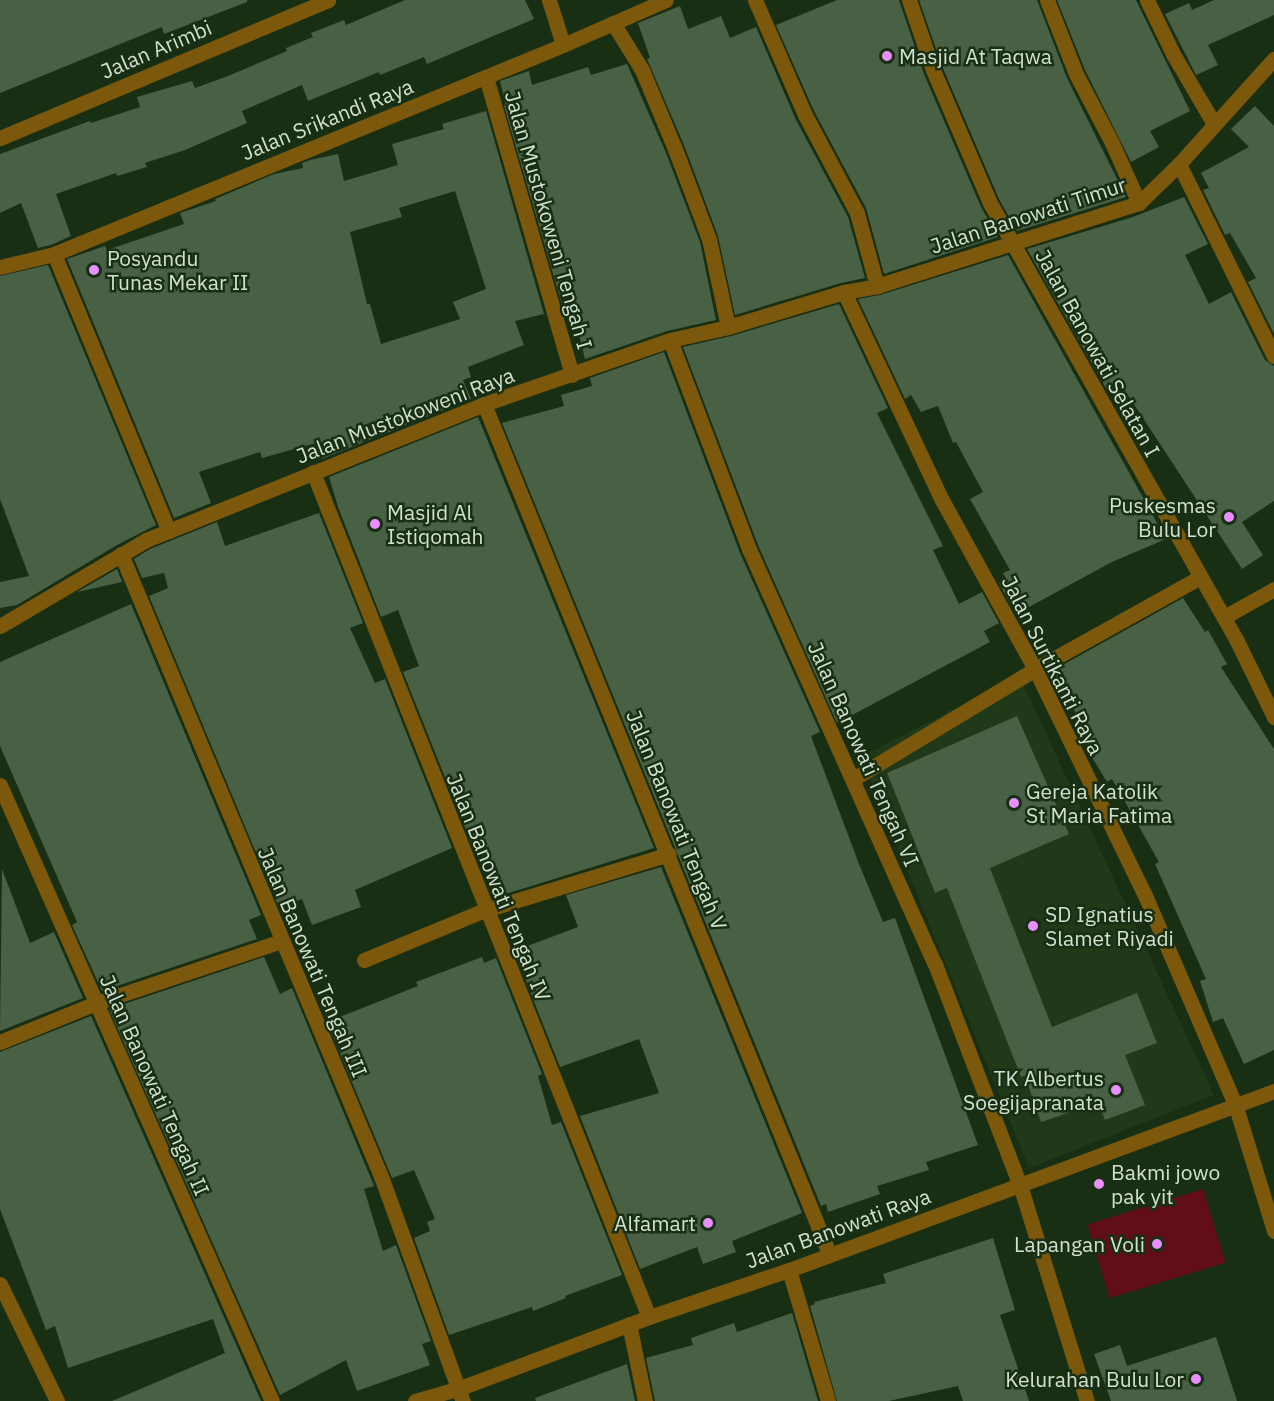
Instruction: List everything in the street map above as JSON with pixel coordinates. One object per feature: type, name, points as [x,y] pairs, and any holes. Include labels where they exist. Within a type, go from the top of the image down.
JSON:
[{"type":"street","name":"Jalan Arimbi","points":[[0,138],[328,0]]},
{"type":"street","points":[[549,0],[563,45]]},
{"type":"street","name":"Jalan Srikandi Raya","points":[[0,267],[54,254],[486,77],[666,0]]},
{"type":"street","points":[[755,0],[805,116],[857,213],[877,286]]},
{"type":"street","name":"Jalan Banowati Selatan I","points":[[909,0],[947,106],[990,203],[1224,618],[1274,717]]},
{"type":"street","points":[[1047,0],[1076,74],[1112,143],[1139,203]]},
{"type":"street","points":[[1147,0],[1173,54],[1214,124]]},
{"type":"street","points":[[614,23],[642,70],[675,149],[708,239],[728,327]]},
{"type":"street","name":"Jalan Banowati Timur","points":[[844,292],[877,286],[1011,241],[1139,203],[1179,164],[1274,59]]},
{"type":"street","name":"Jalan Mustokoweni Tengah I","points":[[486,77],[572,375]]},
{"type":"street","points":[[1179,164],[1274,356]]},
{"type":"street","points":[[54,254],[169,531]]},
{"type":"street","name":"Jalan Mustokoweni Raya","points":[[0,626],[121,554],[169,531],[484,404],[670,340],[728,327],[844,292]]},
{"type":"street","name":"Jalan Surtikanti Raya","points":[[844,292],[942,500],[1035,669],[1144,893],[1235,1104],[1274,1231]]},
{"type":"street","name":"Jalan Banowati Tengah VI","points":[[670,340],[749,549],[935,964],[1020,1185]]},
{"type":"street","name":"Jalan Banowati Tengah V","points":[[484,404],[669,854],[829,1253]]},
{"type":"street","name":"Jalan Banowati Tengah IV","points":[[313,472],[485,910],[649,1317]]},
{"type":"street","name":"Jalan Banowati Tengah III","points":[[121,554],[382,1179],[462,1394]]},
{"type":"street","points":[[853,779],[1035,669],[1200,577]]},
{"type":"street","points":[[1224,618],[1274,590]]},
{"type":"street","name":"Jalan Banowati Tengah II","points":[[0,785],[272,1401]]},
{"type":"street","points":[[364,960],[485,910],[669,854]]},
{"type":"street","points":[[0,1042],[96,1003],[281,940]]},
{"type":"street","name":"Jalan Banowati Raya","points":[[415,1401],[462,1394],[629,1324],[789,1270],[829,1253],[1020,1185],[1274,1090]]},
{"type":"street","points":[[1020,1185],[1087,1401]]},
{"type":"street","points":[[789,1270],[828,1401]]},
{"type":"street","points":[[0,1284],[57,1401]]},
{"type":"street","points":[[629,1324],[645,1401]]},
{"type":"shaded area","name":"SD Ignatius Slamet Riyadi","points":[[1019,675],[1214,1095],[1029,1168],[861,757]]},
{"type":"shaded area","name":"Lapangan Voli","points":[[1203,1189],[1226,1263],[1110,1298],[1087,1224]]},
{"type":"building","points":[[0,0],[247,0],[247,2],[164,34],[162,27],[0,93]]},
{"type":"building","points":[[405,0],[525,0],[534,19],[427,64],[424,57],[380,75],[379,72],[308,101],[302,85],[242,111],[247,123],[185,150],[145,163],[147,167],[117,176],[116,173],[56,194],[71,236],[51,245],[38,248],[21,203],[0,213],[0,154],[90,121],[91,123],[140,107],[137,97],[192,81],[195,88],[228,76],[287,51],[286,48],[313,37],[311,33],[344,20],[346,25]]},
{"type":"building","points":[[837,0],[899,0],[924,74],[981,207],[998,237],[884,274],[866,208],[814,111],[776,25]]},
{"type":"building","points":[[919,0],[1037,0],[1067,78],[1126,197],[1017,231],[999,199],[942,66]]},
{"type":"building","points":[[1057,0],[1136,0],[1190,111],[1150,131],[1159,147],[1131,162],[1085,70]]},
{"type":"building","points":[[1214,0],[1274,0],[1274,15],[1208,45],[1218,65],[1196,75],[1165,14],[1189,3],[1192,10]]},
{"type":"building","points":[[680,6],[688,29],[721,16],[730,38],[756,27],[796,120],[848,217],[865,278],[735,315],[718,236],[684,145],[647,59],[650,58],[638,23]]},
{"type":"building","points":[[627,64],[666,153],[700,242],[716,320],[667,331],[585,359],[573,311],[570,307],[563,308],[504,106],[506,105],[500,81],[529,71],[532,85],[588,67],[591,75]]},
{"type":"building","points":[[1255,106],[1274,126],[1274,334],[1248,282],[1256,278],[1230,233],[1225,235],[1203,190],[1209,188],[1201,173],[1249,147],[1231,129]]},
{"type":"building","points":[[486,111],[544,314],[515,321],[524,345],[468,367],[471,377],[463,380],[471,399],[322,459],[316,443],[262,458],[260,452],[199,472],[211,503],[174,518],[67,259],[105,246],[107,250],[184,224],[180,213],[216,201],[215,199],[274,174],[303,168],[302,163],[310,160],[338,154],[344,181],[398,165],[392,144],[444,129],[442,124]],"holes":[[[455,191],[486,289],[453,302],[460,319],[381,344],[370,304],[367,304],[350,232],[402,217],[399,208]]]},
{"type":"building","points":[[1184,197],[1208,244],[1185,255],[1209,304],[1231,292],[1265,360],[1274,366],[1274,501],[1242,522],[1263,555],[1242,569],[1120,383],[1107,390],[1027,249],[1133,217]]},
{"type":"building","points":[[1008,255],[1166,539],[1112,562],[1016,614],[999,583],[1006,579],[1003,573],[1010,570],[970,499],[983,492],[956,442],[953,443],[938,406],[921,412],[911,395],[905,399],[858,299],[880,295]]},
{"type":"building","points":[[48,265],[156,525],[117,545],[17,605],[0,608],[0,582],[29,576],[0,499],[0,276]]},
{"type":"building","points":[[839,304],[888,408],[877,413],[943,546],[933,550],[959,604],[982,592],[999,623],[984,631],[990,642],[837,723],[758,545],[683,347],[731,336]]},
{"type":"building","points":[[664,352],[740,553],[820,732],[811,736],[859,864],[883,922],[895,918],[978,1145],[926,1162],[929,1170],[877,1186],[880,1194],[828,1212],[826,1204],[821,1206],[502,423],[564,406],[561,395],[592,386],[590,378]]},
{"type":"building","points":[[478,417],[654,848],[502,895],[485,848],[476,852],[470,840],[403,672],[419,666],[398,610],[381,617],[338,507],[329,477]]},
{"type":"building","points":[[319,513],[363,623],[350,628],[375,683],[385,679],[452,848],[355,890],[361,907],[312,925],[302,899],[279,908],[149,596],[168,588],[164,573],[142,578],[134,559],[150,549],[217,522],[225,546]]},
{"type":"building","points":[[117,569],[122,582],[77,592]]},
{"type":"building","points":[[1183,598],[1205,632],[1208,630],[1227,664],[1221,667],[1274,749],[1274,1050],[1244,1064],[1223,1018],[1213,1022],[1200,981],[1206,979],[1155,864],[1159,862],[1112,779],[1107,782],[1087,749],[1094,745],[1052,671]]},
{"type":"building","points":[[131,604],[261,915],[249,920],[257,939],[102,991],[72,925],[77,922],[0,746],[0,662]]},
{"type":"building","points":[[1017,716],[1069,834],[990,868],[1052,1027],[1137,993],[1157,1043],[1125,1055],[1145,1105],[1105,1120],[1098,1103],[1041,1122],[1025,1076],[1021,1077],[947,888],[935,893],[887,773]]},
{"type":"building","points":[[661,867],[802,1213],[732,1241],[736,1252],[703,1264],[697,1247],[640,1269],[580,1116],[659,1093],[639,1039],[560,1067],[514,951],[578,927],[566,895]]},
{"type":"building","points":[[2,869],[30,943],[54,932],[83,998],[0,1031]]},
{"type":"building","points":[[264,957],[280,994],[292,988],[374,1186],[364,1189],[383,1251],[396,1245],[431,1341],[422,1344],[430,1365],[357,1391],[346,1360],[280,1395],[109,1009]]},
{"type":"building","points":[[482,957],[484,963],[496,958],[542,1074],[538,1076],[552,1125],[561,1122],[622,1275],[565,1296],[566,1298],[533,1311],[532,1307],[449,1335],[414,1238],[430,1231],[427,1222],[435,1219],[414,1170],[392,1178],[327,1022],[418,986],[416,982]]},
{"type":"building","points":[[91,1016],[261,1401],[112,1401],[225,1353],[213,1319],[68,1368],[55,1326],[46,1330],[0,1209],[0,1052]]},
{"type":"building","points":[[993,1238],[1015,1310],[1000,1315],[1029,1401],[963,1401],[958,1386],[889,1401],[837,1401],[810,1306],[815,1304],[814,1302],[886,1283],[883,1274]]},
{"type":"building","points":[[792,1313],[818,1401],[655,1401],[646,1358],[693,1345],[691,1338],[734,1323],[737,1332]]},
{"type":"building","points":[[1216,1337],[1237,1401],[1111,1401],[1094,1354],[1120,1345],[1127,1366]]},
{"type":"building","points":[[627,1364],[635,1401],[536,1401],[535,1398]]},
{"type":"place","name":"Masjid At Taqwa","points":[[887,56]]},
{"type":"place","name":"Posyandu Tunas Mekar II","points":[[94,270]]},
{"type":"place","name":"Puskesmas Bulu Lor","points":[[1229,517]]},
{"type":"place","name":"Masjid Al Istiqomah","points":[[375,524]]},
{"type":"place","name":"Gereja Katolik St Maria Fatima","points":[[1014,803]]},
{"type":"place","name":"SD Ignatius Slamet Riyadi","points":[[1033,926]]},
{"type":"place","name":"TK Albertus Soegijapranata","points":[[1116,1090]]},
{"type":"place","name":"Bakmi jowo pak yit","points":[[1099,1184]]},
{"type":"place","name":"Alfamart","points":[[708,1223]]},
{"type":"place","name":"Lapangan Voli","points":[[1157,1244]]},
{"type":"place","name":"Kelurahan Bulu Lor","points":[[1196,1379]]}]
